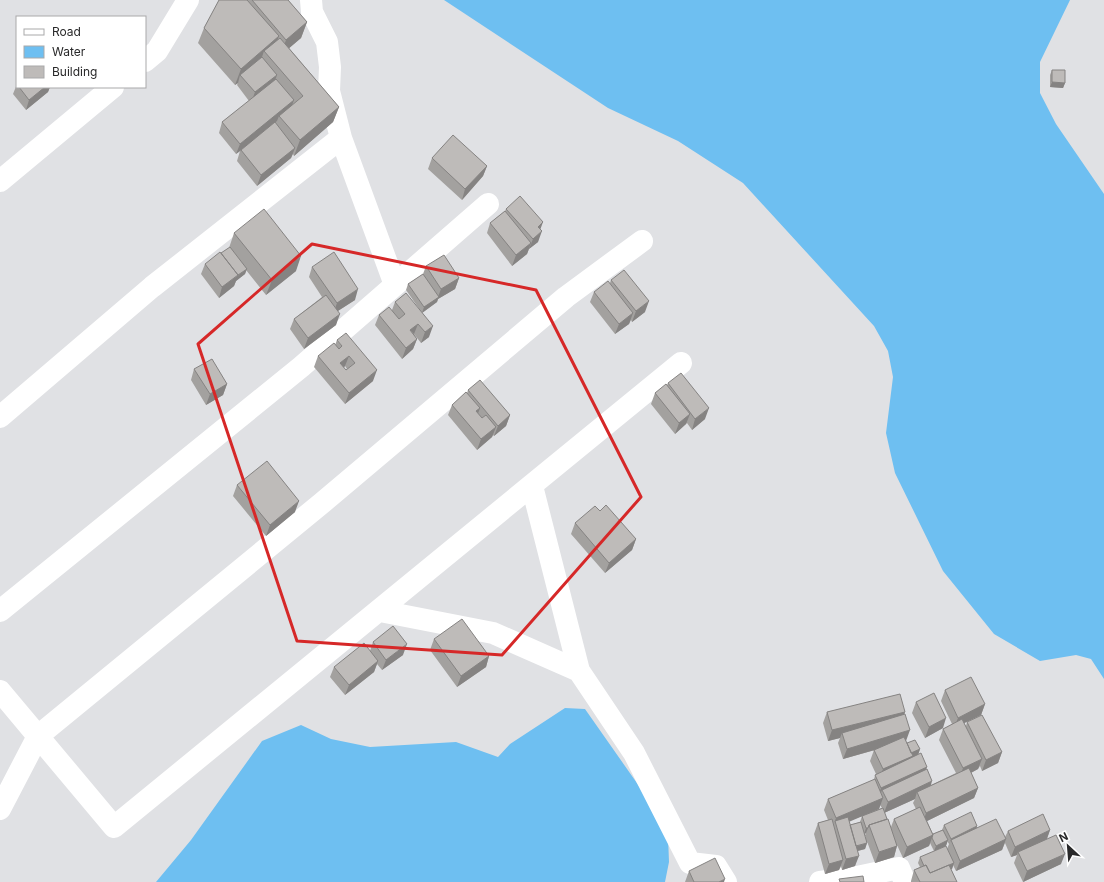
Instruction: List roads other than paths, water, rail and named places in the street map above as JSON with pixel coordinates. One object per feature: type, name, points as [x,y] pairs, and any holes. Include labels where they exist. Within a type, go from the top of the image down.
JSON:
[{"type":"street","points":[[146,60],[157,51],[188,0]]},
{"type":"street","points":[[310,0],[312,12],[327,42],[330,67],[329,91],[341,138],[395,285]]},
{"type":"street","points":[[0,181],[112,88]]},
{"type":"street","points":[[0,416],[152,287],[341,138]]},
{"type":"street","points":[[0,612],[301,367],[488,204]]},
{"type":"street","points":[[0,809],[38,736],[322,503],[566,297],[642,241]]},
{"type":"street","points":[[0,691],[114,827],[380,611],[681,363]]},
{"type":"street","points":[[532,486],[579,671],[634,753],[690,863],[716,866],[726,882]]},
{"type":"street","points":[[380,611],[494,634],[579,671]]},
{"type":"street","points":[[820,882],[898,868],[905,882]]},
{"type":"water","points":[[444,0],[1070,0],[1040,62],[1040,93],[1056,124],[1104,194],[1104,679],[1091,659],[1076,655],[1040,661],[994,634],[943,571],[895,473],[886,433],[893,377],[888,351],[874,326],[743,183],[678,141],[608,108]]},
{"type":"water","points":[[565,708],[585,709],[646,796],[668,836],[669,862],[665,882],[156,882],[191,840],[262,741],[301,725],[331,739],[370,747],[456,742],[498,757],[510,744]]}]
